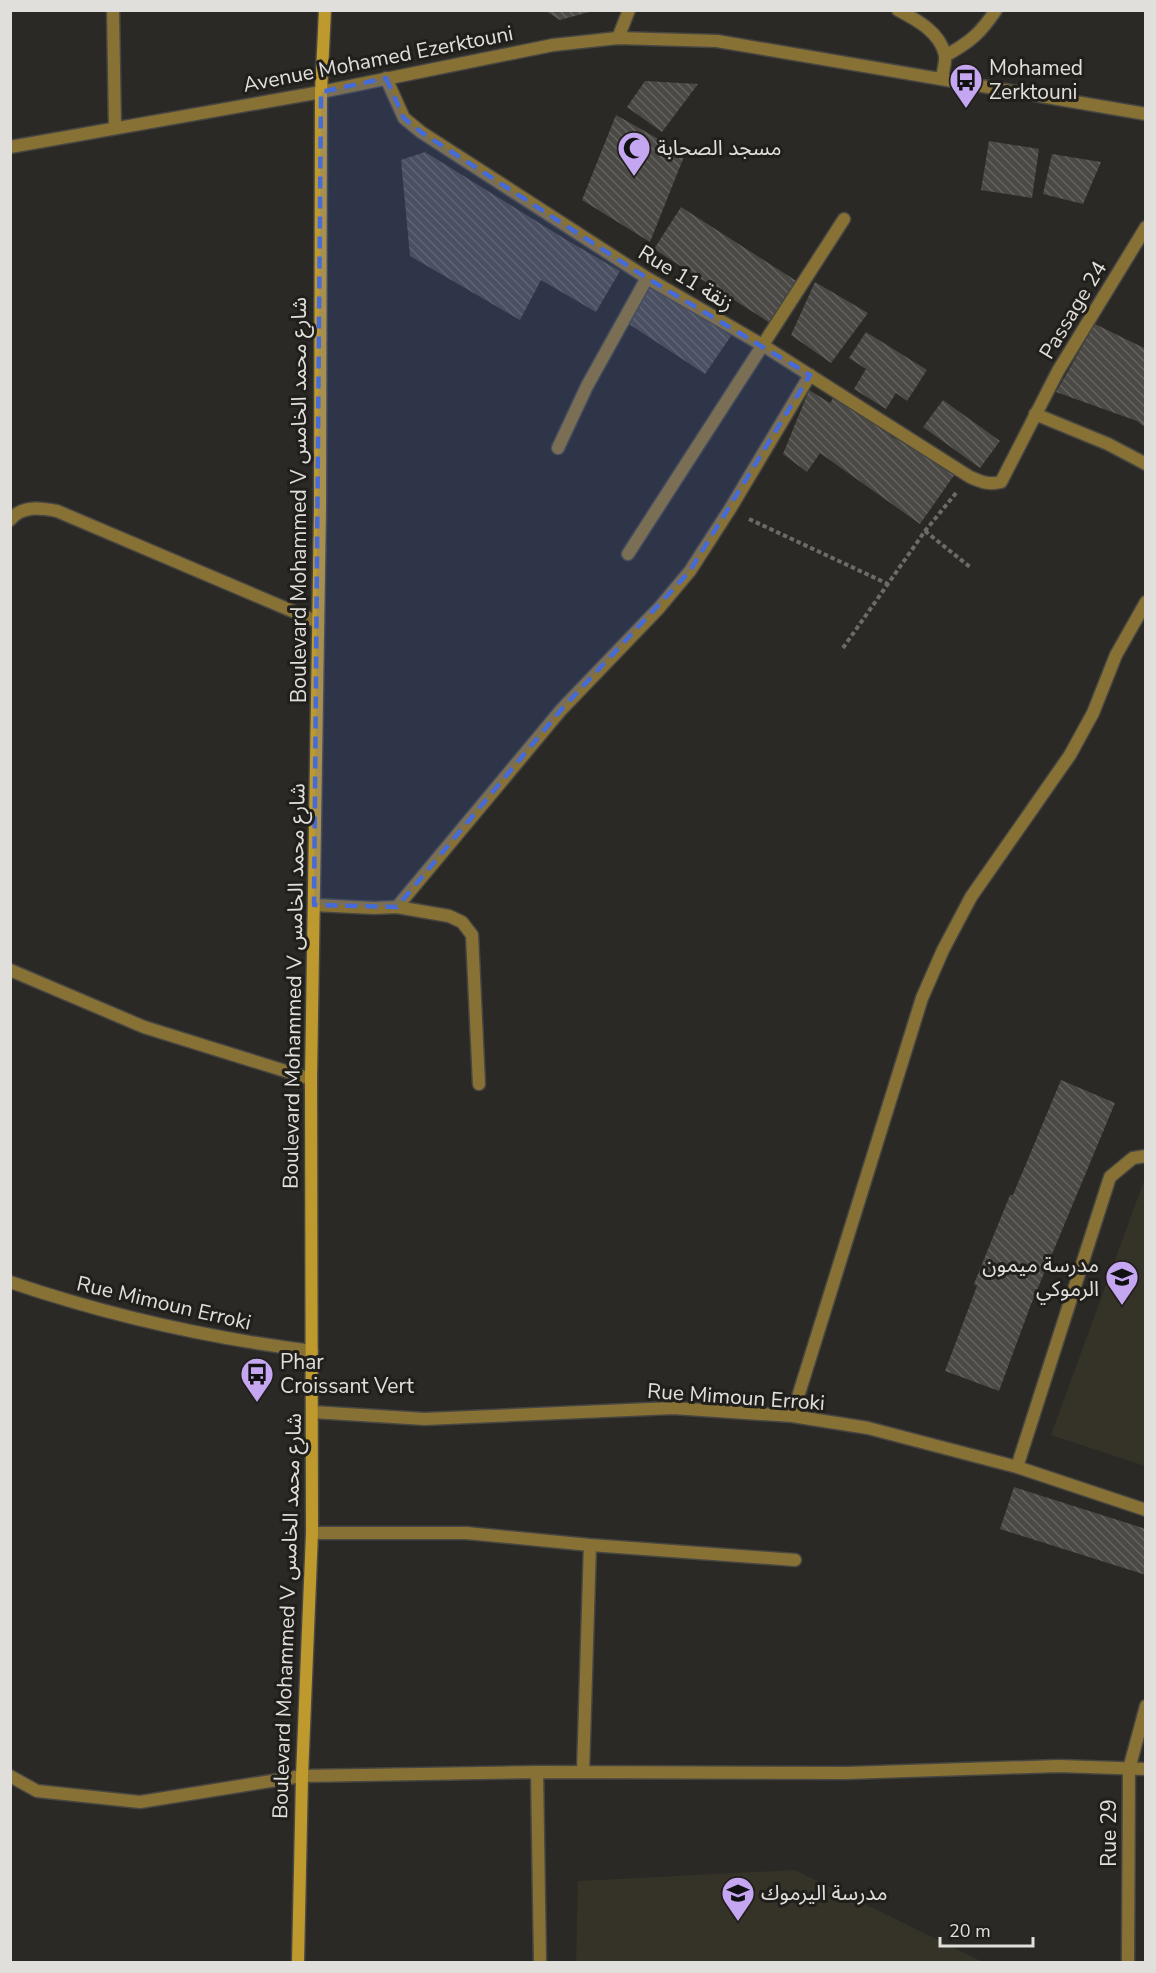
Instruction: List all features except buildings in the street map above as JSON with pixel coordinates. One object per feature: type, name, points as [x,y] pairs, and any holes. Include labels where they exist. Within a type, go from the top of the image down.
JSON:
[{"type":"main road","name":"Boulevard Mohammed V شارع محمد الخامس","points":[[298,1962],[302,1776],[312,1533],[310,1079],[318,622],[321,92],[325,10]]},
{"type":"street","points":[[113,10],[115,128]]},
{"type":"street","points":[[618,38],[629,10]]},
{"type":"street","points":[[898,10],[927,28],[938,38],[945,56],[942,78]]},
{"type":"street","points":[[945,56],[966,44],[982,31],[996,10]]},
{"type":"street","name":"Avenue Mohamed Ezerktouni","points":[[10,147],[321,92],[553,45],[618,38],[717,41],[1146,114]]},
{"type":"street","name":"Rue 11 زنقة","points":[[386,78],[405,118],[421,132],[647,278],[764,346],[970,477],[991,484]]},
{"type":"street","points":[[628,555],[844,219]]},
{"type":"street","name":"Passage 24","points":[[991,484],[1001,482],[1064,361],[1146,227]]},
{"type":"street","points":[[558,448],[587,386],[647,278]]},
{"type":"street","points":[[397,907],[561,710],[659,608],[690,571],[810,375]]},
{"type":"street","points":[[1035,414],[1108,444],[1146,464]]},
{"type":"street","points":[[10,520],[34,507],[57,511],[318,622]]},
{"type":"street","points":[[792,1416],[922,998],[970,897],[1070,755],[1094,713],[1116,655],[1146,602]]},
{"type":"street","points":[[314,905],[374,909],[397,907],[449,916],[462,922],[472,935],[479,1084]]},
{"type":"street","points":[[10,970],[144,1027],[310,1079]]},
{"type":"street","points":[[1017,1467],[1110,1178],[1132,1158],[1146,1156]]},
{"type":"street","name":"Rue Mimoun Erroki","points":[[10,1282],[82,1305],[173,1329],[312,1351]]},
{"type":"street","name":"Rue Mimoun Erroki","points":[[313,1412],[425,1419],[673,1408],[792,1416],[868,1428],[1017,1467],[1146,1510]]},
{"type":"street","points":[[312,1533],[466,1533],[590,1545],[795,1560]]},
{"type":"street","points":[[583,1772],[590,1545]]},
{"type":"street","name":"Rue 29","points":[[1128,1962],[1129,1769],[1146,1706]]},
{"type":"street","points":[[10,1776],[37,1791],[140,1802],[302,1776],[537,1772],[848,1773],[1059,1766],[1146,1769]]},
{"type":"street","points":[[537,1772],[540,1962]]},
{"type":"path","points":[[843,648],[925,531],[970,477]]},
{"type":"path","points":[[729,509],[888,584]]},
{"type":"path","points":[[925,531],[970,567]]},
{"type":"highlighted area","points":[[386,78],[404,118],[421,132],[647,278],[810,375],[690,571],[561,710],[397,907],[314,905],[321,92]]},
{"type":"shaded area","name":"مدرسة ميمون الرموكي","points":[[1145,1178],[1145,1466],[1051,1435]]},
{"type":"shaded area","name":"مدرسة اليرموك","points":[[795,1870],[983,1962],[576,1962],[578,1881]]},
{"type":"place","name":"Mohamed Zerktouni","points":[[966,109]]},
{"type":"place","name":"مسجد الصحابة","points":[[634,177]]},
{"type":"place","name":"مدرسة ميمون الرموكي","points":[[1122,1306]]},
{"type":"place","name":"Phar Croissant Vert","points":[[257,1403]]},
{"type":"place","name":"مدرسة اليرموك","points":[[738,1922]]}]
